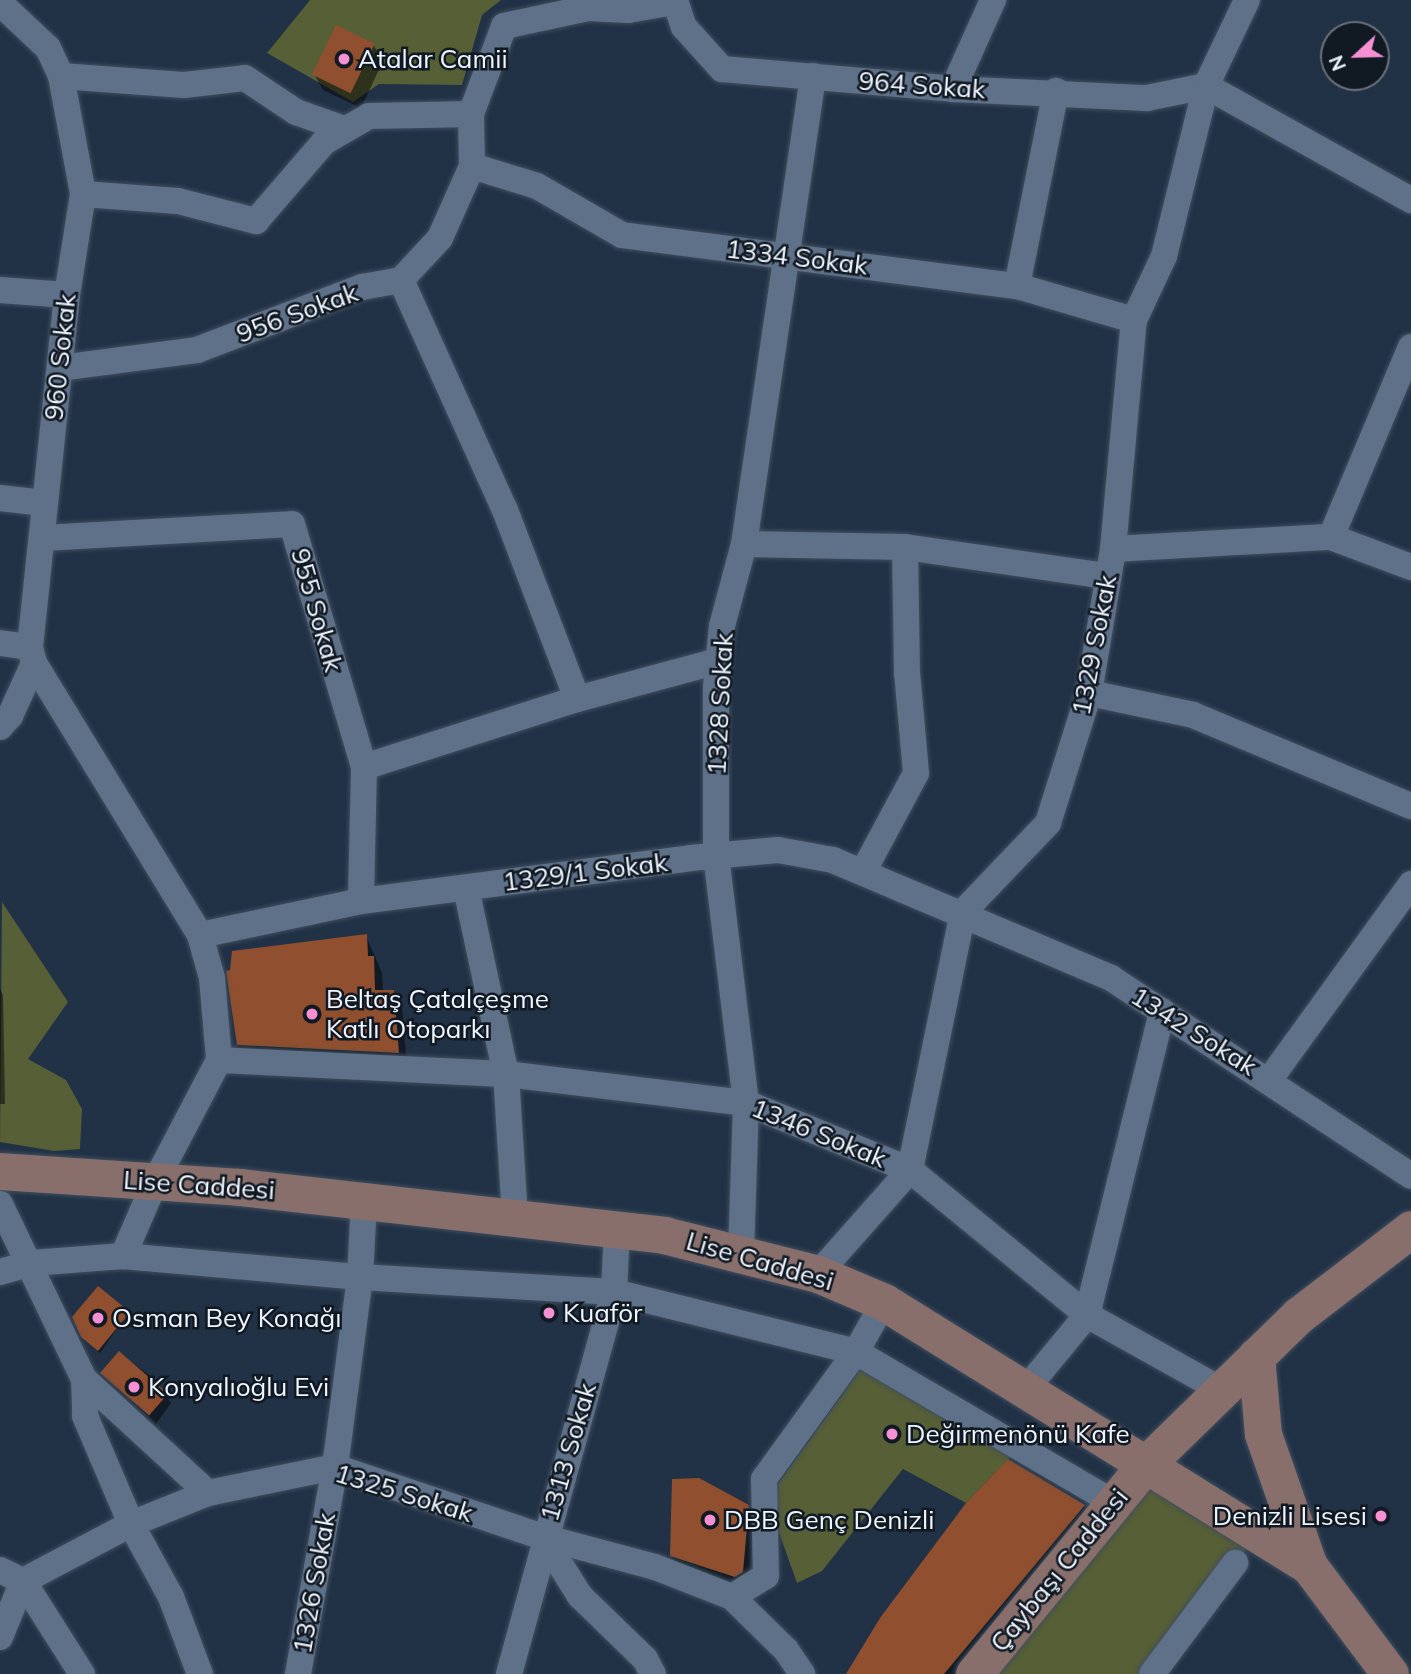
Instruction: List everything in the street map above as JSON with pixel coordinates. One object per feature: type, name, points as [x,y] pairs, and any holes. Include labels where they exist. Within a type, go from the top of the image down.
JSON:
[{"type":"main road","name":"Lise Caddesi","points":[[0,1171],[364,1200],[664,1234],[818,1274],[884,1302],[1026,1389],[1144,1466],[1309,1566],[1390,1674]]},
{"type":"main road","name":"Çaybaşı Caddesi","points":[[974,1674],[1144,1466],[1298,1315],[1411,1229]]},
{"type":"main road","points":[[1256,1356],[1264,1434],[1309,1566]]},
{"type":"street","points":[[953,89],[993,0]]},
{"type":"street","name":"1329 Sokak","points":[[963,912],[1048,823],[1090,693],[1113,549],[1134,320],[1164,256],[1206,86],[1247,0]]},
{"type":"street","points":[[577,699],[505,510],[401,280],[440,238],[472,166],[471,114],[504,26],[588,8],[628,9],[674,1]]},
{"type":"street","name":"964 Sokak","points":[[674,1],[684,27],[722,69],[953,89],[1056,91],[1147,98],[1206,86]]},
{"type":"street","name":"960 Sokak","points":[[0,3],[48,48],[61,76],[83,194],[67,295],[44,503],[32,655],[10,716],[0,727]]},
{"type":"street","points":[[61,76],[184,85],[245,78],[296,112],[344,129]]},
{"type":"street","name":"1328 Sokak","points":[[741,1254],[746,1103],[716,856],[718,660],[744,544],[813,76]]},
{"type":"street","points":[[1206,86],[1411,200]]},
{"type":"street","points":[[1017,286],[1056,91]]},
{"type":"street","points":[[83,194],[178,201],[256,221],[324,142],[369,116],[471,114]]},
{"type":"street","name":"1334 Sokak","points":[[472,166],[537,186],[622,235],[1017,286],[1134,320]]},
{"type":"street","name":"956 Sokak","points":[[60,368],[197,350],[362,287],[401,280]]},
{"type":"street","points":[[0,289],[67,295]]},
{"type":"street","points":[[1331,537],[1411,347]]},
{"type":"street","points":[[0,498],[44,503]]},
{"type":"street","name":"955 Sokak","points":[[43,538],[292,524],[364,767],[361,901]]},
{"type":"street","points":[[1113,549],[1331,537],[1411,567]]},
{"type":"street","points":[[744,544],[905,547],[1107,576]]},
{"type":"street","points":[[863,872],[916,773],[907,673],[905,547]]},
{"type":"street","points":[[0,643],[32,655],[200,935],[212,978],[219,1060],[155,1182],[123,1256]]},
{"type":"street","points":[[364,767],[577,699],[718,660]]},
{"type":"street","points":[[1090,693],[1193,715],[1411,806]]},
{"type":"street","name":"1329/1 Sokak","points":[[200,935],[361,901],[778,850],[832,859],[963,912]]},
{"type":"street","points":[[466,888],[506,1074],[515,1216]]},
{"type":"street","points":[[1270,1079],[1410,888]]},
{"type":"street","points":[[818,1274],[911,1170],[963,912]]},
{"type":"street","name":"1342 Sokak","points":[[963,912],[1111,978],[1270,1079],[1411,1175]]},
{"type":"street","points":[[1026,1389],[1087,1315],[1163,1011]]},
{"type":"street","name":"1346 Sokak","points":[[219,1060],[506,1074],[746,1103],[911,1170],[1087,1315],[1222,1390]]},
{"type":"street","name":"1326 Sokak","points":[[298,1674],[335,1467],[360,1277],[364,1200]]},
{"type":"street","points":[[0,1204],[32,1263],[50,1312],[84,1379],[208,1493]]},
{"type":"street","name":"1313 Sokak","points":[[509,1674],[543,1537],[614,1292],[617,1229]]},
{"type":"street","points":[[0,1272],[32,1263],[123,1256],[360,1277],[614,1292],[856,1352],[1114,1503]]},
{"type":"street","points":[[802,1674],[786,1650],[732,1597],[766,1576],[764,1479],[856,1352],[884,1302]]},
{"type":"street","points":[[84,1379],[85,1416],[131,1524],[171,1597],[200,1674]]},
{"type":"street","name":"1325 Sokak","points":[[12,1575],[208,1493],[335,1467],[543,1537],[655,1567],[732,1597]]},
{"type":"street","points":[[543,1537],[580,1596],[645,1659],[653,1674]]},
{"type":"street","points":[[1152,1674],[1235,1563]]},
{"type":"street","points":[[0,1637],[12,1575]]},
{"type":"street","points":[[12,1575],[82,1674]]},
{"type":"green space","points":[[310,0],[501,0],[482,15],[462,85],[379,84],[353,102],[267,53]]},
{"type":"green space","points":[[2,902],[68,1002],[28,1059],[66,1080],[82,1109],[80,1149],[54,1151],[0,1142]]},
{"type":"green space","points":[[860,1370],[1013,1454],[966,1503],[903,1469],[822,1571],[797,1583],[767,1499]]},
{"type":"green space","points":[[1144,1466],[1256,1537],[1160,1661],[1162,1674],[973,1674]]},
{"type":"building","name":"Atalar Camii","points":[[336,25],[375,44],[351,93],[312,74]]},
{"type":"building","name":"Beltaş Çatalçeşme Katlı Otoparkı","points":[[367,934],[368,956],[374,956],[375,990],[394,990],[399,1053],[237,1045],[226,971],[230,970],[232,951]]},
{"type":"building","name":"Osman Bey Konağı","points":[[98,1286],[130,1312],[98,1351],[81,1337],[72,1317]]},
{"type":"building","name":"Konyalıoğlu Evi","points":[[119,1351],[168,1394],[149,1416],[100,1373]]},
{"type":"building","points":[[1008,1459],[1085,1505],[944,1674],[846,1674],[880,1618],[966,1503]]},
{"type":"building","name":"DBB Genç Denizli","points":[[699,1478],[749,1505],[743,1572],[735,1577],[670,1556],[672,1479]]},
{"type":"place","name":"Atalar Camii","points":[[344,59]]},
{"type":"place","name":"Beltaş Çatalçeşme Katlı Otoparkı","points":[[312,1014]]},
{"type":"place","name":"Kuaför","points":[[549,1313]]},
{"type":"place","name":"Osman Bey Konağı","points":[[98,1318]]},
{"type":"place","name":"Konyalıoğlu Evi","points":[[134,1387]]},
{"type":"place","name":"Değirmenönü Kafe","points":[[892,1434]]},
{"type":"place","name":"Denizli Lisesi","points":[[1381,1516]]},
{"type":"place","name":"DBB Genç Denizli","points":[[710,1520]]}]
